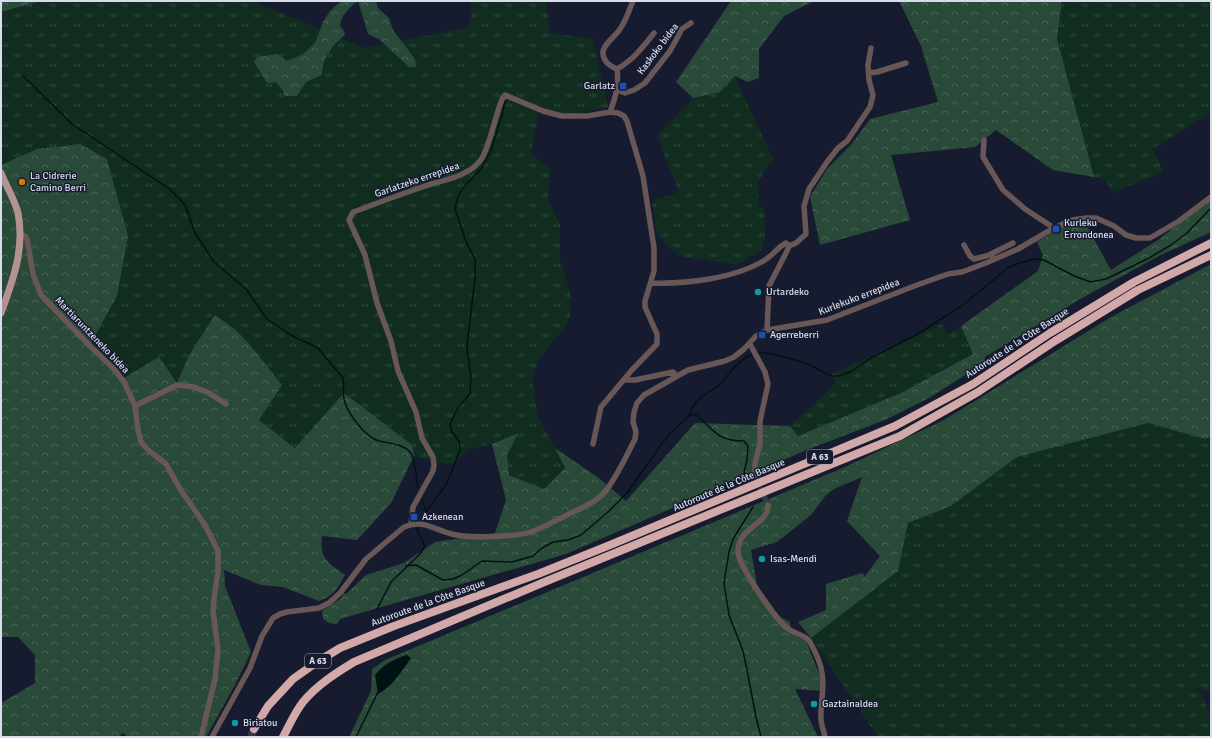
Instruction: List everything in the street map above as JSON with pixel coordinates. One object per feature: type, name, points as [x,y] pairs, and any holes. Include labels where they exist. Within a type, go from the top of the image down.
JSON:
[{"type":"highway","name":"Autoroute de la Côte Basque","points":[[254,729],[268,706],[293,679],[340,648],[394,626],[538,574],[603,548],[895,426],[973,384],[1050,333],[1134,282],[1211,243]]},
{"type":"highway","name":"Autoroute de la Côte Basque","points":[[283,737],[302,703],[334,674],[354,662],[534,586],[900,436],[978,392],[1138,290],[1211,255]]},
{"type":"main road","points":[[1,173],[18,212],[20,235],[20,249],[17,266],[1,313]]},
{"type":"main road","points":[[1,301],[9,280],[20,235]]},
{"type":"street","points":[[617,69],[610,66],[605,59],[602,54],[603,49],[621,29],[633,1]]},
{"type":"street","name":"Kaskoko bidea","points":[[618,90],[626,92],[634,90],[645,83],[670,51],[682,29],[691,23]]},
{"type":"street","points":[[617,69],[640,51],[654,33]]},
{"type":"street","points":[[651,282],[674,283],[707,279],[745,269],[772,255],[786,243],[789,246],[796,244],[806,234],[804,206],[809,189],[826,162],[838,148],[847,141],[870,107],[873,95],[868,73],[868,65],[872,48]]},
{"type":"street","points":[[868,73],[877,72],[906,63]]},
{"type":"street","points":[[593,444],[600,407],[657,344],[657,334],[645,307],[645,301],[651,282],[655,261],[643,176],[627,121],[624,116],[618,113],[610,112],[618,90],[617,69]]},
{"type":"street","name":"Garlatzeko errepidea","points":[[411,524],[414,507],[433,471],[433,457],[422,438],[416,412],[398,371],[391,341],[377,303],[365,255],[349,220],[351,215],[353,212],[412,190],[459,176],[473,168],[483,157],[490,142],[502,98],[505,95],[543,111],[562,116],[587,116],[610,112]]},
{"type":"street","points":[[984,140],[983,157],[1003,190],[1025,208],[1054,228]]},
{"type":"street","name":"Kurlekuko errepidea","points":[[411,524],[421,523],[438,530],[457,535],[502,536],[530,532],[589,504],[602,496],[615,477],[636,439],[636,432],[633,422],[634,412],[644,395],[688,370],[725,361],[739,353],[759,334],[767,330],[827,320],[917,285],[948,274],[962,272],[1018,249],[1054,228],[1072,220],[1096,218],[1114,226],[1126,235],[1136,238],[1150,238],[1179,221],[1211,197]]},
{"type":"street","name":"Martiaruntzeneko bidea","points":[[20,235],[25,236],[27,239],[33,274],[41,295],[80,337],[114,369],[124,382],[135,406],[141,442],[148,450],[166,464],[218,551],[218,571],[213,611],[218,649],[215,679],[201,737]]},
{"type":"street","points":[[964,246],[970,256],[974,259],[991,254],[1013,243]]},
{"type":"street","points":[[767,330],[769,286],[788,251],[789,246]]},
{"type":"street","points":[[991,254],[994,260]]},
{"type":"street","points":[[750,344],[765,372],[768,384],[760,420],[760,444],[755,463],[755,476]]},
{"type":"street","points":[[624,380],[635,380],[673,372],[678,376]]},
{"type":"street","points":[[135,406],[177,385],[194,387],[207,392],[226,404]]},
{"type":"street","points":[[768,505],[767,513],[746,532],[742,538],[738,551],[739,557],[755,586],[782,624],[793,632],[806,636],[811,643],[822,672],[823,692],[821,720],[825,737]]},
{"type":"street","points":[[212,737],[250,668],[262,636],[273,618],[287,612],[319,608],[329,603],[340,592],[366,559],[398,531],[411,524]]},
{"type":"green space","points":[[1,1],[252,1],[365,48],[470,27],[471,1],[546,1],[550,33],[593,39],[608,107],[572,115],[539,111],[531,154],[550,168],[548,198],[560,225],[560,259],[571,296],[570,317],[564,329],[540,357],[532,380],[539,418],[565,468],[544,489],[509,475],[507,455],[517,433],[492,444],[467,450],[453,464],[439,463],[414,456],[412,445],[296,448],[259,420],[45,446],[1,265]]},
{"type":"green space","points":[[41,1],[1,12],[1,2]]},
{"type":"green space","points":[[341,1],[358,1],[342,18],[340,26],[345,35],[329,52],[322,69],[322,75],[306,82],[297,96],[285,96],[282,89],[276,82],[267,83],[254,62],[257,57],[277,54],[287,61],[303,54],[315,43],[323,22],[330,11]]},
{"type":"green space","points":[[358,1],[376,1],[378,8],[389,18],[393,30],[415,59],[416,66],[409,67],[380,40],[368,34]]},
{"type":"green space","points":[[731,1],[814,1],[784,16],[759,49],[759,78],[748,82],[735,76],[720,92],[693,98],[676,82]]},
{"type":"green space","points":[[899,1],[1062,1],[1057,39],[1094,177],[1053,170],[996,130],[975,147],[891,155],[910,220],[820,245],[810,197],[827,169],[851,145],[870,119],[938,102],[921,46]]},
{"type":"green space","points":[[1062,1],[1211,1],[1211,113],[1153,149],[1164,172],[1113,193],[1105,179],[1094,177],[1057,39]]},
{"type":"green space","points":[[735,76],[774,161],[769,164],[758,182],[759,206],[764,207],[765,237],[762,250],[737,265],[679,256],[657,235],[652,201],[679,192],[657,136],[693,98],[720,92]]},
{"type":"green space","points":[[80,144],[107,159],[128,236],[117,296],[91,343],[124,378],[159,357],[177,383],[189,355],[215,315],[236,330],[282,385],[259,420],[295,448],[344,393],[412,445],[414,456],[391,503],[357,540],[322,536],[322,550],[326,560],[345,575],[337,588],[329,596],[319,601],[283,587],[261,585],[224,570],[225,586],[251,652],[235,685],[206,737],[128,737],[123,733],[118,737],[1,737],[1,703],[35,683],[35,655],[18,637],[1,637],[1,165],[37,149]]},
{"type":"green space","points":[[1211,198],[1211,232],[1159,256],[1082,298],[985,357],[984,363],[929,398],[885,420],[809,449],[566,554],[340,619],[337,624],[329,623],[323,619],[322,611],[341,598],[344,593],[346,594],[366,575],[404,563],[435,542],[495,533],[506,500],[492,444],[518,433],[507,455],[509,475],[544,489],[565,468],[555,448],[600,479],[626,501],[695,423],[790,426],[798,436],[901,393],[973,354],[961,326],[1038,271],[1043,255],[1037,242],[1081,216],[1111,270],[1158,240]]},
{"type":"green space","points":[[1211,264],[1211,436],[1205,439],[1148,423],[1017,457],[951,506],[908,523],[898,571],[811,638],[798,622],[826,610],[826,584],[862,573],[865,576],[880,556],[847,521],[862,477],[834,489],[826,495],[811,515],[777,542],[751,550],[757,585],[780,617],[789,621],[794,635],[806,641],[820,676],[821,691],[795,689],[818,737],[349,737],[371,691],[372,669],[385,660],[845,467],[944,420],[1111,317]]},
{"type":"green space","points":[[942,324],[948,335],[961,326],[974,354],[901,393],[798,436],[790,426],[836,383],[832,374]]},
{"type":"green space","points":[[1148,423],[1205,439],[1211,436],[1211,692],[1193,687],[1203,695],[1211,720],[1211,737],[878,737],[811,638],[898,571],[908,523],[951,506],[1017,457]]},
{"type":"shaded area","points":[[407,655],[411,658],[400,673],[388,687],[378,694],[375,675],[390,662]]},
{"type":"waterway","points":[[23,76],[72,124],[171,190],[185,205],[195,233],[214,262],[246,289],[267,319],[294,337],[317,347],[343,378],[344,399],[357,424],[374,439],[403,447],[410,452],[415,464],[418,488]]},
{"type":"waterway","points":[[426,512],[447,483],[460,450],[459,441],[452,432],[450,424],[459,406],[470,394],[471,378],[467,346],[475,278],[475,259],[467,244],[455,209],[458,196],[462,189],[481,169],[491,151],[505,101]]},
{"type":"waterway","points":[[759,352],[792,359],[808,364],[831,376],[839,376],[852,371],[869,359],[916,335],[963,305],[1008,268],[1033,259],[1044,260],[1074,276],[1091,282],[1106,279],[1149,258],[1171,245],[1187,233],[1211,208]]},
{"type":"waterway","points":[[689,415],[699,399],[717,387],[741,361],[751,355]]},
{"type":"waterway","points":[[406,566],[416,565],[443,580],[453,579],[462,575],[482,561],[512,562],[533,556],[542,548],[553,542],[568,540],[581,535],[608,512],[627,493],[669,434],[689,416],[695,414],[716,434],[727,439],[744,441],[748,446],[744,472],[745,478]]},
{"type":"waterway","points":[[422,499],[426,512],[423,518]]},
{"type":"waterway","points":[[753,507],[733,539],[729,552],[724,583],[729,615],[743,651],[761,737]]},
{"type":"waterway","points":[[377,609],[391,582],[420,554],[425,546],[417,530],[418,528]]},
{"type":"waterway","points":[[356,737],[378,692]]},
{"type":"tunnel","points":[[757,480],[768,505]]},
{"type":"tunnel","points":[[251,737],[254,729]]},
{"type":"place","name":"Garlatz","points":[[623,86]]},
{"type":"place","name":"La Cidrerie Camino Berri","points":[[22,182]]},
{"type":"place","name":"Kurleku Errondonea","points":[[1056,229]]},
{"type":"place","name":"Urtardeko","points":[[758,292]]},
{"type":"place","name":"Agerreberri","points":[[762,335]]},
{"type":"place","name":"Azkenean","points":[[414,517]]},
{"type":"place","name":"Isas-Mendi","points":[[762,559]]},
{"type":"place","name":"Gaztainaldea","points":[[814,704]]},
{"type":"place","name":"Biriatou","points":[[235,723]]}]
